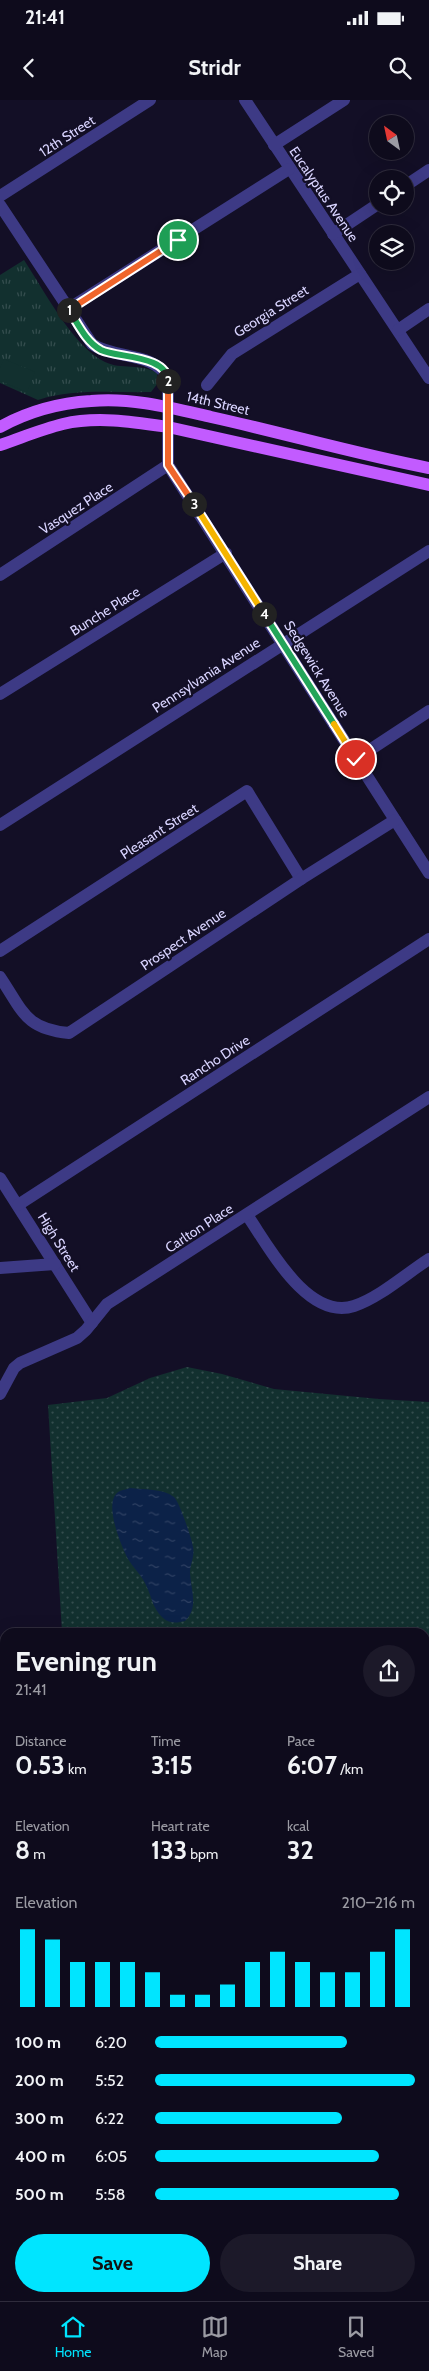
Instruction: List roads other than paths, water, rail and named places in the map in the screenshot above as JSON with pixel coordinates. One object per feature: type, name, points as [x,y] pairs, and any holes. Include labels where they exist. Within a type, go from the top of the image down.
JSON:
[{"type":"main road","name":"14th Street","points":[[0,427],[30,414],[92,400],[127,401],[167,408],[429,468]]},
{"type":"main road","points":[[0,445],[63,424],[135,422],[168,427],[429,485]]},
{"type":"street","name":"12th Street","points":[[0,196],[150,100]]},
{"type":"street","name":"Eucalyptus Avenue","points":[[245,100],[429,378]]},
{"type":"street","points":[[274,145],[344,100]]},
{"type":"street","points":[[68,309],[289,169]]},
{"type":"street","points":[[414,180],[429,170]]},
{"type":"street","points":[[0,205],[84,334],[102,350],[152,362],[163,368],[168,378],[168,465]]},
{"type":"street","points":[[333,234],[369,210]]},
{"type":"street","name":"Georgia Street","points":[[207,385],[232,354],[360,274]]},
{"type":"street","points":[[398,330],[429,309]]},
{"type":"street","name":"Sedgewick Avenue","points":[[168,465],[429,873]]},
{"type":"street","name":"Vasquez Place","points":[[0,576],[168,465]]},
{"type":"street","name":"Pennsylvania Avenue","points":[[0,825],[429,551]]},
{"type":"street","name":"Bunche Place","points":[[0,694],[226,553]]},
{"type":"street","points":[[356,759],[429,711]]},
{"type":"street","name":"Pleasant Street","points":[[0,951],[247,792],[301,879]]},
{"type":"street","name":"Prospect Avenue","points":[[0,977],[30,1022],[49,1031],[69,1033],[301,879],[395,820]]},
{"type":"street","name":"Rancho Drive","points":[[18,1205],[429,939]]},
{"type":"street","name":"Carlton Place","points":[[0,1394],[14,1368],[20,1363],[77,1338],[107,1304],[429,1098]]},
{"type":"street","name":"High Street","points":[[0,1178],[92,1323]]},
{"type":"street","points":[[248,1214],[291,1279],[313,1298],[334,1306],[353,1306],[380,1292],[429,1259]]},
{"type":"street","points":[[0,1268],[56,1264]]},
{"type":"water","points":[[130,1488],[169,1494],[174,1497],[182,1512],[193,1550],[190,1573],[193,1604],[192,1610],[185,1621],[171,1622],[159,1614],[144,1581],[128,1559],[122,1545],[115,1526],[112,1507],[116,1494]]}]
